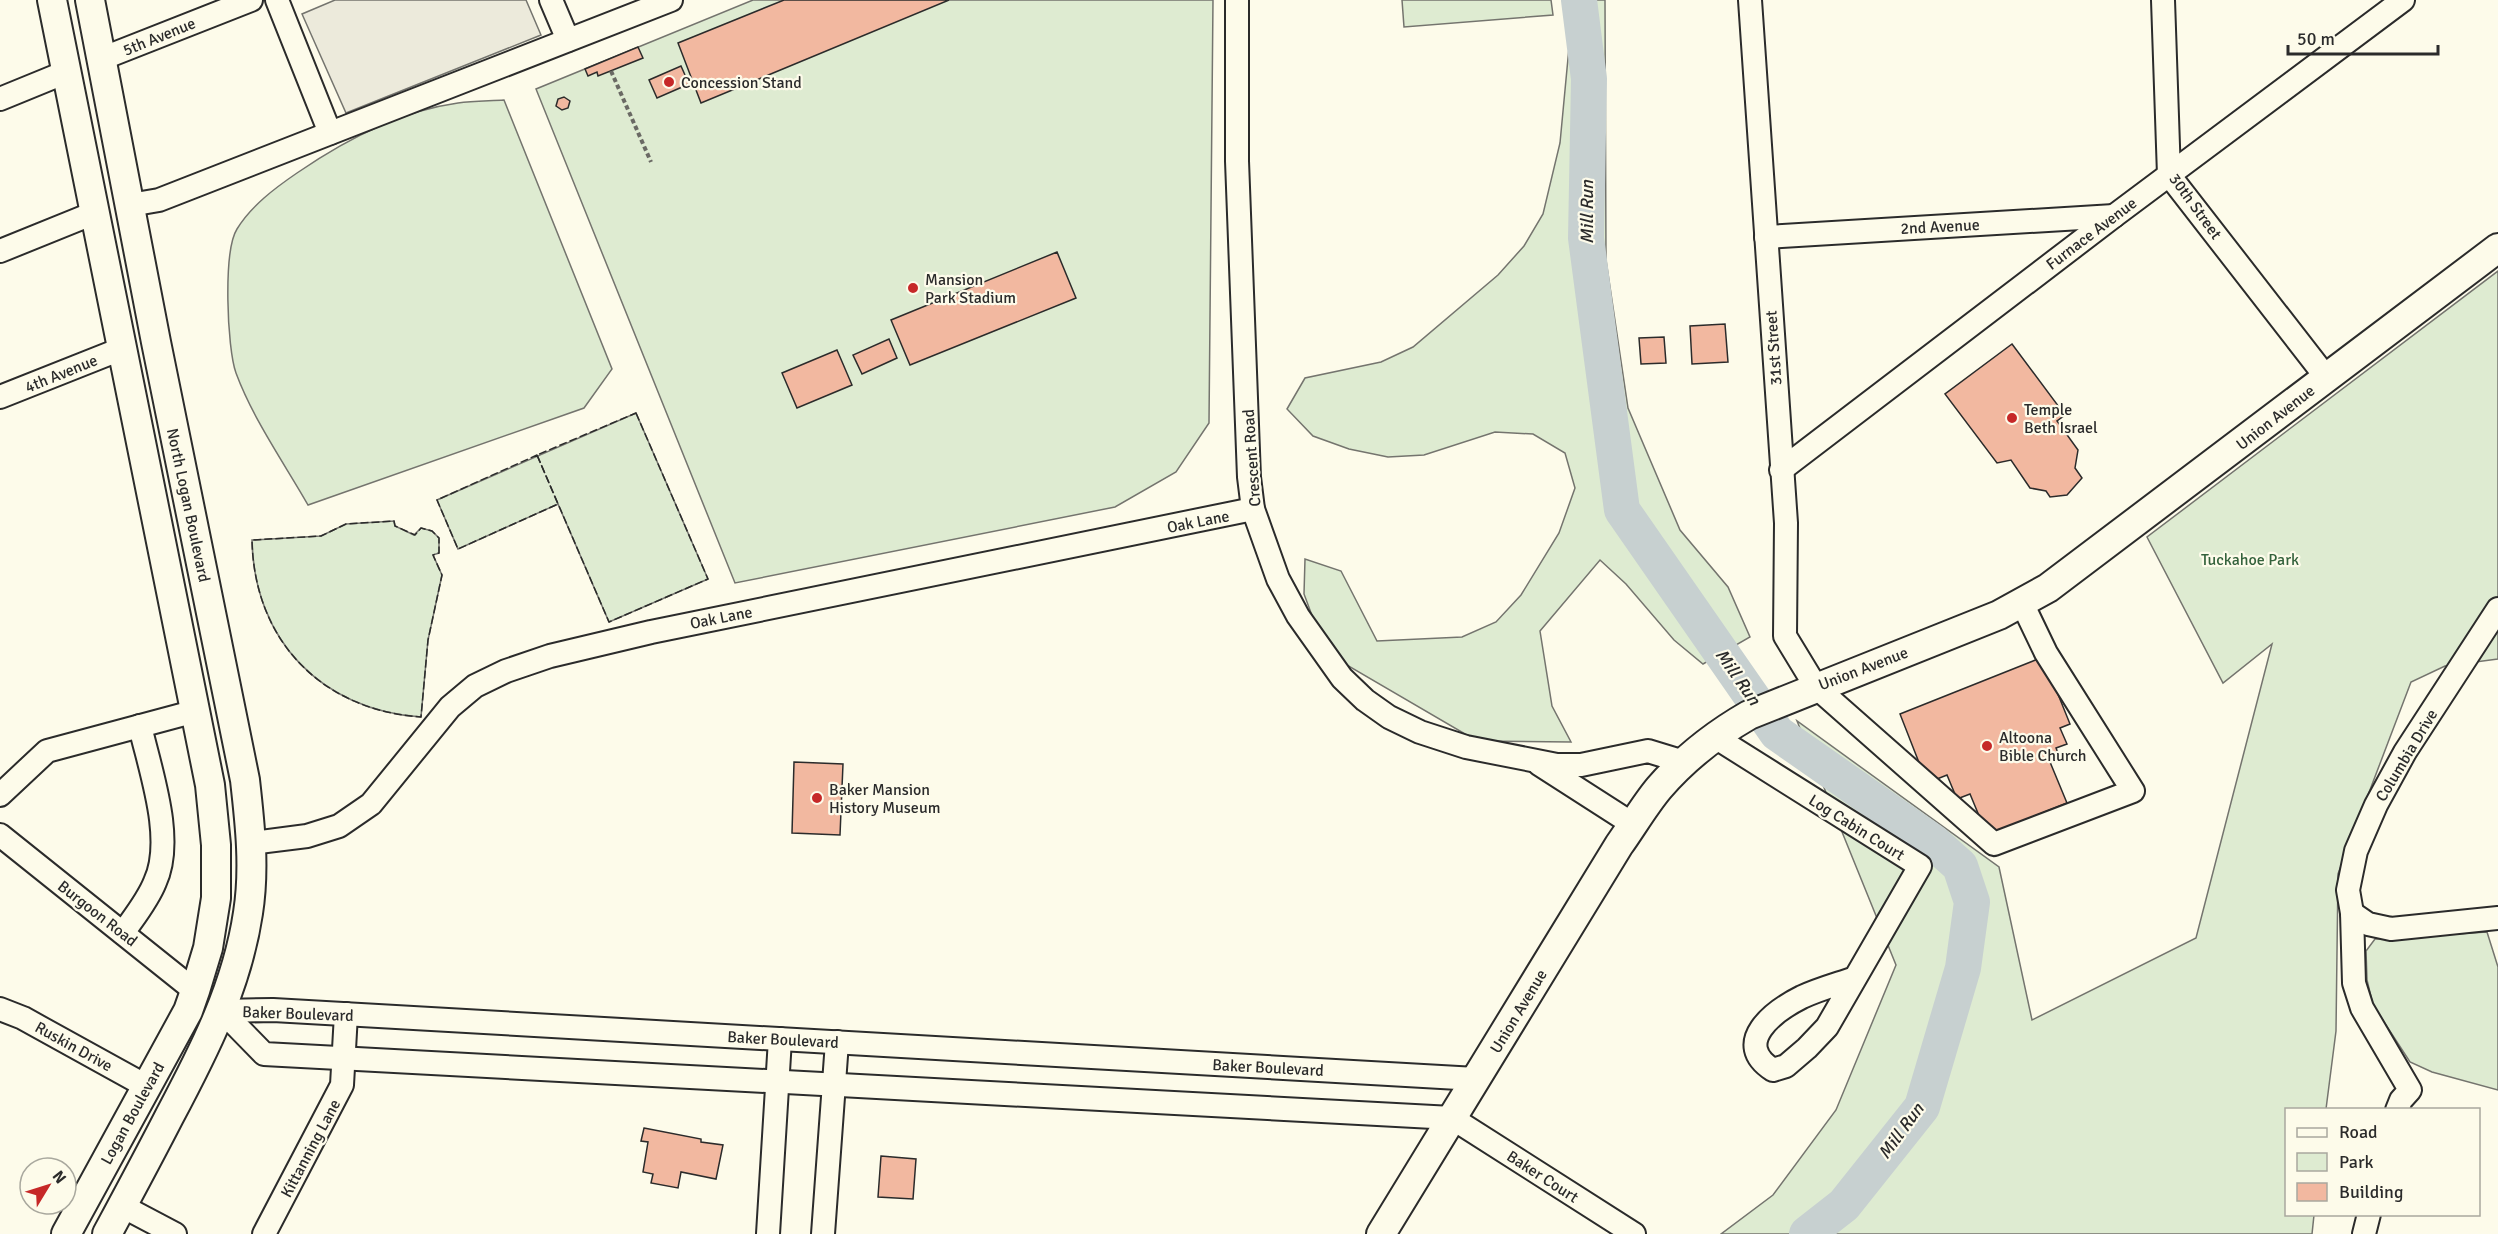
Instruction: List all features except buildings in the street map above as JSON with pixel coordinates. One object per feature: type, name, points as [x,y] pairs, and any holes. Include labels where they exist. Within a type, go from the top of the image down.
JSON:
[{"type":"main road","points":[[52,0],[210,785],[216,856],[216,898],[208,948],[195,991],[222,1011]]},
{"type":"main road","name":"North Logan Boulevard","points":[[90,0],[245,780],[252,843],[248,912],[236,969],[222,1011]]},
{"type":"main road","name":"Union Avenue","points":[[1381,1234],[1634,825],[1658,790],[1684,762],[1715,737],[1762,709],[1958,632],[2022,603],[2048,588],[2498,248]]},
{"type":"main road","name":"Logan Boulevard","points":[[66,1234],[188,1011],[195,991]]},
{"type":"main road","name":"Logan Boulevard","points":[[107,1234],[198,1064],[222,1011]]},
{"type":"street","name":"5th Avenue","points":[[101,59],[251,0]]},
{"type":"street","points":[[277,0],[330,133]]},
{"type":"street","points":[[551,0],[568,40]]},
{"type":"street","points":[[129,205],[159,200],[671,0]]},
{"type":"street","name":"Crescent Road","points":[[1237,0],[1237,161],[1249,477],[1253,509],[1278,579],[1298,616],[1342,678],[1365,700],[1389,717],[1419,732],[1466,747],[1534,761],[1581,765],[1648,751],[1684,762]]},
{"type":"street","name":"31st Street","points":[[1750,0],[1786,523],[1785,636],[1816,687],[1994,844],[2133,791],[2046,653],[2022,603]]},
{"type":"street","name":"30th Street","points":[[2163,0],[2169,175],[2326,377]]},
{"type":"street","name":"Furnace Avenue","points":[[1781,470],[2114,216],[2403,0]]},
{"type":"street","points":[[0,99],[66,72]]},
{"type":"street","points":[[0,251],[94,213]]},
{"type":"street","name":"2nd Avenue","points":[[1766,237],[2114,216]]},
{"type":"street","name":"4th Avenue","points":[[0,398],[121,349]]},
{"type":"street","name":"Oak Lane","points":[[252,843],[307,836],[339,826],[371,804],[450,707],[475,686],[506,671],[550,656],[651,632],[1253,509]]},
{"type":"street","name":"Columbia Drive","points":[[2398,1108],[2401,1100],[2410,1090],[2362,1008],[2354,983],[2352,913],[2348,890],[2356,851],[2376,805],[2405,752],[2498,609]]},
{"type":"street","points":[[0,795],[47,751],[196,711]]},
{"type":"street","points":[[123,933],[155,882],[162,860],[162,825],[140,726]]},
{"type":"street","name":"Log Cabin Court","points":[[1715,737],[1920,866],[1827,1027],[1786,1066],[1773,1070],[1760,1062],[1754,1047],[1757,1033],[1773,1017],[1802,997],[1855,978]]},
{"type":"street","name":"Crescent Road","points":[[1534,761],[1634,825]]},
{"type":"street","name":"Burgoon Road","points":[[0,835],[195,991]]},
{"type":"street","points":[[2352,913],[2368,924],[2391,929],[2498,918]]},
{"type":"street","name":"Ruskin Drive","points":[[0,1009],[23,1018],[146,1086]]},
{"type":"street","name":"Baker Boulevard","points":[[222,1011],[273,1010],[1476,1079]]},
{"type":"street","name":"Baker Boulevard","points":[[222,1011],[264,1054],[1452,1118]]},
{"type":"street","name":"Kittanning Lane","points":[[264,1234],[342,1085],[346,1014]]},
{"type":"street","points":[[768,1234],[780,1039]]},
{"type":"street","points":[[823,1234],[832,1084],[837,1042]]},
{"type":"street","name":"Baker Court","points":[[1452,1118],[1634,1234]]},
{"type":"street","points":[[122,1206],[175,1234]]},
{"type":"street","points":[[2364,1234],[2369,1216]]},
{"type":"path","points":[[611,70],[651,162]]},
{"type":"green space","name":"Mansion Park Stadium","points":[[753,0],[1213,0],[1209,423],[1176,472],[1115,507],[735,583],[536,89]]},
{"type":"green space","points":[[1402,0],[1551,0],[1553,15],[1404,27]]},
{"type":"green space","points":[[1567,0],[1605,0],[1606,260],[1628,408],[1680,530],[1728,587],[1750,637],[1703,664],[1674,640],[1626,584],[1600,560],[1540,631],[1552,706],[1571,742],[1477,741],[1345,664],[1317,629],[1304,594],[1305,559],[1341,571],[1377,641],[1462,637],[1496,622],[1521,595],[1559,533],[1575,488],[1565,453],[1533,434],[1495,432],[1424,455],[1388,457],[1349,449],[1313,436],[1287,409],[1305,378],[1381,362],[1413,347],[1498,275],[1524,246],[1543,214],[1560,143],[1570,37]]},
{"type":"green space","points":[[504,100],[612,369],[584,408],[308,505],[260,424],[236,373],[230,343],[228,278],[233,240],[237,229],[256,205],[280,185],[353,138],[394,120],[436,107],[464,102]]},
{"type":"green space","name":"Tuckahoe Park","points":[[2498,271],[2498,659],[2445,666],[2411,682],[2338,874],[2336,1031],[2326,1108],[2285,1108],[2285,1216],[2314,1216],[2312,1234],[1721,1234],[1773,1195],[1836,1110],[1896,965],[1797,721],[1999,867],[2032,1020],[2196,938],[2272,644],[2223,683],[2147,537]]},
{"type":"green space","points":[[636,413],[708,579],[609,622],[558,504],[458,549],[437,500]]},
{"type":"green space","points":[[394,521],[395,526],[414,535],[421,528],[432,531],[439,538],[439,553],[433,555],[442,575],[428,640],[421,717],[385,711],[353,700],[324,684],[300,663],[280,638],[265,609],[256,576],[252,540],[321,536],[346,524]]},
{"type":"green space","points":[[2487,932],[2498,967],[2498,1090],[2432,1072],[2410,1062],[2373,1005],[2367,980],[2366,951],[2375,939]]},
{"type":"shaded area","points":[[335,0],[526,0],[541,35],[346,113],[302,14]]},
{"type":"waterway","name":"Mill Run","points":[[1579,0],[1589,79],[1586,238],[1622,510],[1777,733],[1933,842],[1960,866],[1972,902],[1963,968],[1922,1107],[1844,1205],[1807,1234]]},
{"type":"fence","points":[[636,413],[708,579],[609,622],[537,455],[636,413]]},
{"type":"fence","points":[[537,455],[558,504],[458,549],[437,500],[537,455]]},
{"type":"fence","points":[[394,521],[395,526],[415,535],[421,528],[432,531],[439,538],[439,553],[433,555],[442,575],[428,640],[421,717],[385,711],[353,700],[324,684],[300,663],[280,638],[265,609],[256,576],[252,540],[321,536],[346,524],[394,521]]},
{"type":"place","name":"Concession Stand","points":[[669,82]]},
{"type":"place","name":"Mansion Park Stadium","points":[[913,288]]},
{"type":"place","name":"Temple Beth Israel","points":[[2012,418]]},
{"type":"place","name":"Altoona Bible Church","points":[[1987,746]]},
{"type":"place","name":"Baker Mansion History Museum","points":[[817,798]]}]
